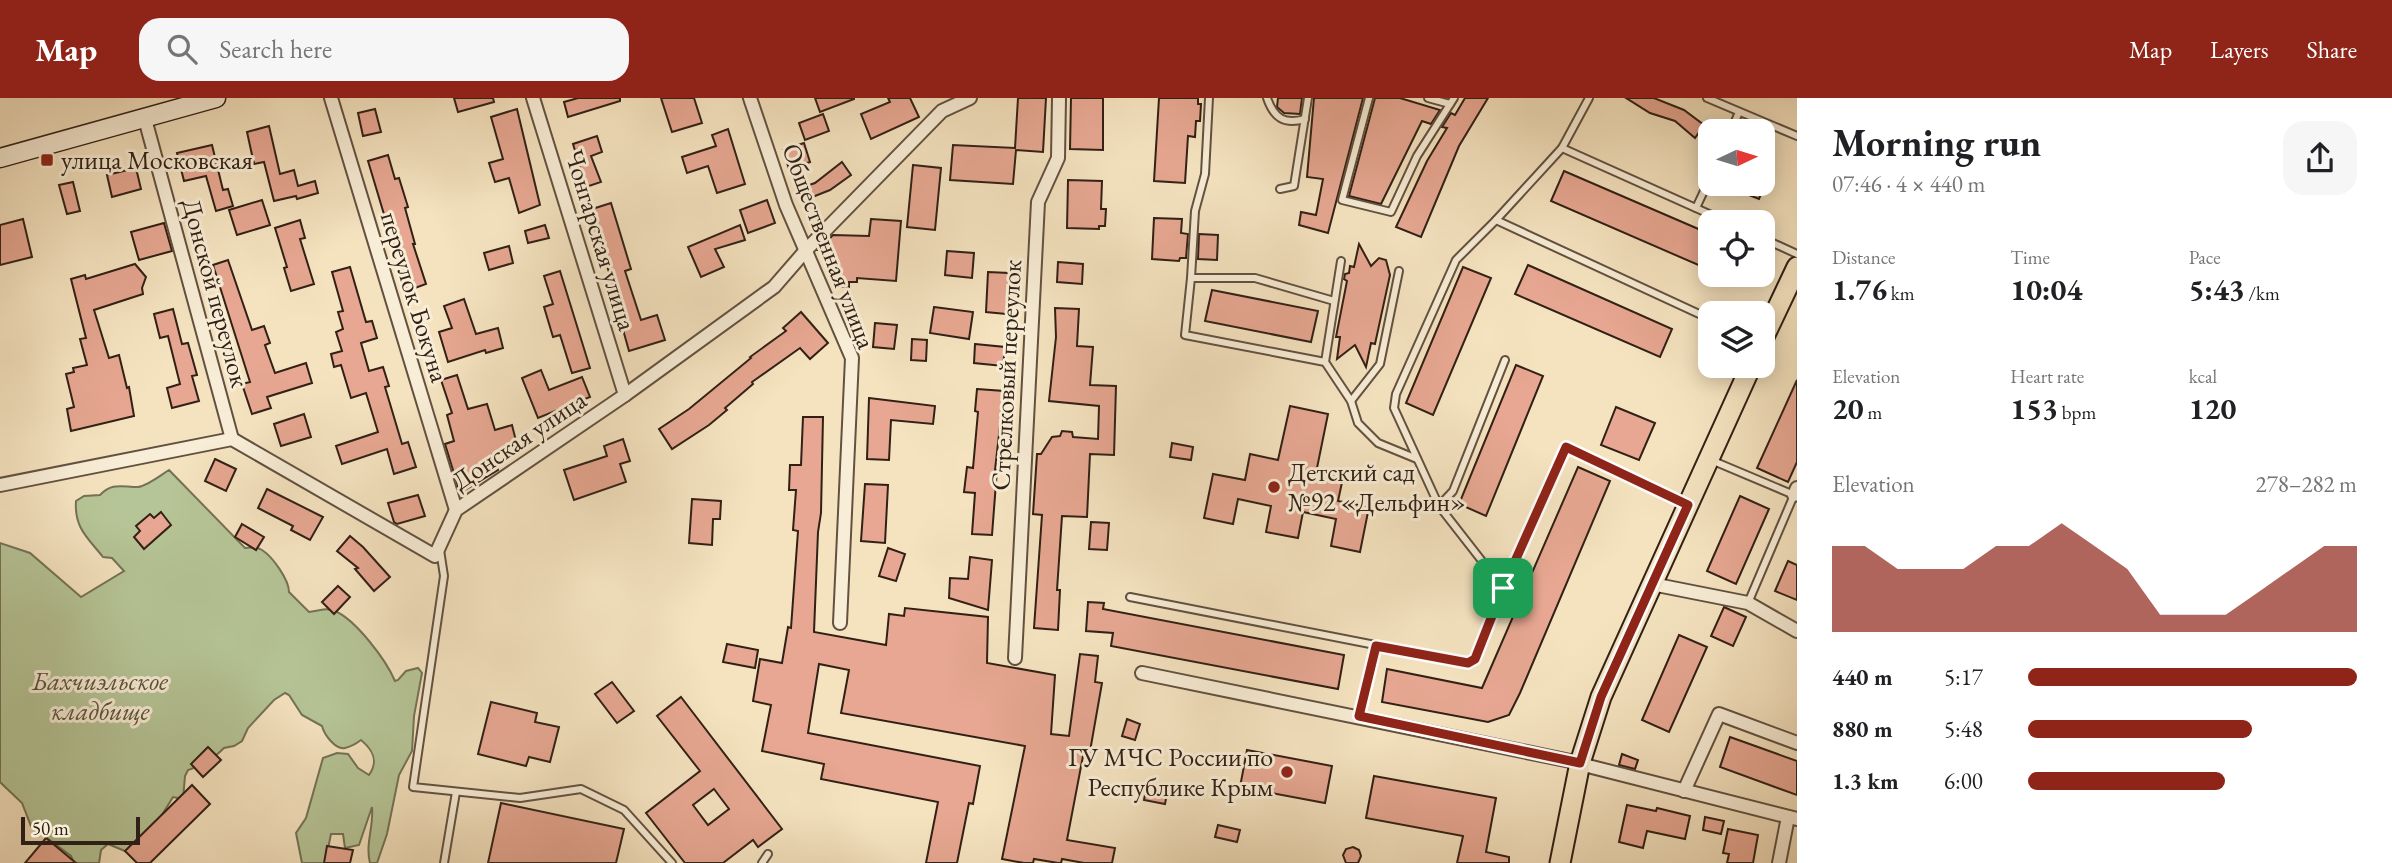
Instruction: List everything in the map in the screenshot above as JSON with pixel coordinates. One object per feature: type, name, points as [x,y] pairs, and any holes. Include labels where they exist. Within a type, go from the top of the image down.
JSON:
[{"type":"main road","points":[[0,158],[216,98]]},
{"type":"main road","points":[[1775,314],[1797,267]]},
{"type":"main road","points":[[1560,863],[1580,764],[1601,697],[1745,378]]},
{"type":"street","name":"переулок Бокуна","points":[[331,98],[456,510]]},
{"type":"street","name":"Чонгарская улица","points":[[533,98],[625,395]]},
{"type":"street","name":"Общественная улица","points":[[750,98],[786,205],[852,358],[840,623]]},
{"type":"street","name":"Донская улица","points":[[439,548],[456,510],[625,395],[774,287],[807,249],[943,111],[970,98]]},
{"type":"street","name":"Стрелковый переулок","points":[[1015,658],[1038,202],[1058,158],[1059,98]]},
{"type":"street","name":"Донской переулок","points":[[145,119],[232,439]]},
{"type":"street","points":[[0,485],[232,439],[435,556],[439,548]]},
{"type":"street","points":[[1652,584],[1748,603],[1797,631]]},
{"type":"street","points":[[1142,673],[1580,764],[1793,818],[1779,863]]},
{"type":"street","points":[[1684,791],[1719,714],[1797,743]]},
{"type":"lane","points":[[1209,98],[1205,173],[1195,211],[1185,335],[1325,362]]},
{"type":"lane","points":[[1268,98],[1278,119],[1305,119]]},
{"type":"lane","points":[[1280,189],[1294,186],[1308,98]]},
{"type":"lane","points":[[1369,98],[1342,200],[1391,212],[1417,156],[1452,101],[1427,98]]},
{"type":"lane","points":[[1503,588],[1439,506],[1394,408],[1396,394],[1456,260],[1562,148],[1589,98]]},
{"type":"lane","points":[[1707,98],[1797,136]]},
{"type":"lane","points":[[1736,119],[1739,112]]},
{"type":"lane","points":[[1562,148],[1700,210]]},
{"type":"lane","points":[[1696,208],[1702,196]]},
{"type":"lane","points":[[1496,220],[1698,313]]},
{"type":"lane","points":[[1775,244],[1797,254]]},
{"type":"lane","points":[[1341,261],[1325,362],[1351,401],[1358,423],[1378,443],[1417,458]]},
{"type":"lane","points":[[1351,401],[1380,364],[1399,271]]},
{"type":"lane","points":[[1191,278],[1255,278],[1334,301]]},
{"type":"lane","points":[[1439,506],[1453,491],[1505,360]]},
{"type":"lane","points":[[1129,597],[1468,663],[1475,659],[1503,588],[1566,447],[1688,505]]},
{"type":"lane","points":[[1708,459],[1796,491],[1748,603]]},
{"type":"lane","points":[[439,548],[444,576],[413,787],[520,798],[581,789],[624,810],[672,863]]},
{"type":"lane","points":[[1359,716],[1376,646]]},
{"type":"lane","points":[[444,863],[456,792]]},
{"type":"lane","points":[[762,863],[768,854]]},
{"type":"green space","name":"Бахчиэльское кладбище","points":[[169,470],[245,548],[260,549],[271,558],[280,569],[289,592],[309,612],[328,609],[352,623],[385,662],[395,681],[406,671],[418,668],[422,673],[414,716],[412,751],[399,775],[387,834],[377,863],[370,863],[369,856],[372,807],[359,845],[345,848],[343,834],[331,834],[325,863],[302,863],[296,833],[306,818],[323,758],[337,753],[348,754],[358,768],[369,775],[374,760],[369,748],[361,740],[345,748],[334,744],[322,726],[302,715],[285,693],[274,700],[248,728],[242,741],[224,748],[208,763],[188,770],[183,799],[173,797],[132,854],[108,844],[101,850],[99,863],[74,863],[71,856],[31,826],[22,803],[0,782],[0,543],[30,553],[81,597],[124,571],[112,558],[103,557],[83,532],[77,518],[76,501],[84,496],[100,495],[113,487],[142,486]]},
{"type":"building","points":[[454,98],[493,98],[494,102],[458,112]]},
{"type":"building","points":[[578,98],[620,98],[620,101],[568,117],[564,102]]},
{"type":"building","points":[[661,98],[694,98],[702,123],[672,132]]},
{"type":"building","points":[[815,98],[854,98],[854,99],[820,112]]},
{"type":"building","points":[[888,98],[910,98],[919,117],[871,139],[861,114],[890,102]]},
{"type":"building","points":[[1018,98],[1046,98],[1043,152],[1016,150],[1013,184],[950,180],[953,145],[1015,148]]},
{"type":"building","points":[[1071,98],[1103,98],[1103,150],[1070,149]]},
{"type":"building","points":[[1159,98],[1198,98],[1198,104],[1201,104],[1195,137],[1188,136],[1185,183],[1154,181]]},
{"type":"building","points":[[1278,98],[1302,98],[1300,114],[1284,113],[1277,107]]},
{"type":"building","points":[[1314,98],[1363,98],[1328,233],[1299,225],[1301,212],[1316,215],[1323,179],[1307,177]]},
{"type":"building","points":[[1375,98],[1400,98],[1440,110],[1431,124],[1422,121],[1381,204],[1349,196]]},
{"type":"building","points":[[1465,98],[1488,98],[1459,146],[1421,237],[1396,227],[1427,161],[1447,128],[1442,127],[1451,113],[1455,115]]},
{"type":"building","points":[[1626,98],[1654,98],[1684,110],[1698,120],[1698,134],[1695,138],[1675,121],[1650,113]]},
{"type":"building","points":[[375,109],[381,132],[363,136],[358,113]]},
{"type":"building","points":[[517,109],[540,205],[519,213],[509,178],[495,182],[489,163],[503,159],[491,117]]},
{"type":"building","points":[[823,114],[829,131],[805,140],[799,123]]},
{"type":"building","points":[[269,126],[280,174],[294,170],[298,186],[315,181],[318,193],[297,199],[296,196],[274,201],[264,162],[254,164],[247,132]]},
{"type":"building","points":[[728,129],[745,184],[717,193],[708,166],[687,173],[682,157],[716,146],[712,135]]},
{"type":"building","points":[[597,136],[602,152],[591,156],[601,182],[586,187],[573,144]]},
{"type":"building","points":[[804,143],[810,162],[789,169],[783,150]]},
{"type":"building","points":[[212,145],[223,190],[228,189],[233,206],[216,211],[206,176],[184,181],[177,153]]},
{"type":"building","points":[[388,155],[408,207],[405,208],[413,244],[426,284],[407,291],[368,161]]},
{"type":"building","points":[[842,162],[851,175],[830,190],[805,200],[800,188],[815,183]]},
{"type":"building","points":[[913,165],[941,168],[935,230],[907,227]]},
{"type":"building","points":[[136,168],[141,189],[112,197],[107,175]]},
{"type":"building","points":[[1564,171],[1698,229],[1698,265],[1551,201]]},
{"type":"building","points":[[1068,180],[1102,181],[1101,209],[1106,209],[1105,226],[1099,226],[1099,229],[1067,228]]},
{"type":"building","points":[[73,182],[80,211],[67,214],[59,185]]},
{"type":"building","points":[[262,200],[270,225],[237,235],[229,210]]},
{"type":"building","points":[[767,200],[775,223],[748,233],[740,210]]},
{"type":"building","points":[[611,203],[631,269],[625,271],[641,320],[657,315],[665,340],[629,351],[622,326],[626,325],[589,210]]},
{"type":"building","points":[[1154,218],[1182,219],[1181,233],[1188,234],[1186,258],[1180,258],[1179,261],[1152,259]]},
{"type":"building","points":[[23,219],[32,257],[0,265],[0,225]]},
{"type":"building","points":[[871,219],[901,221],[896,281],[857,278],[857,282],[849,282],[849,287],[835,286],[834,261],[827,260],[828,250],[818,250],[833,235],[869,236]]},
{"type":"building","points":[[300,220],[305,238],[300,239],[314,284],[291,291],[275,228]]},
{"type":"building","points":[[164,223],[172,251],[139,260],[131,232]]},
{"type":"building","points":[[545,225],[549,238],[528,243],[525,231]]},
{"type":"building","points":[[740,225],[745,240],[715,249],[724,267],[701,277],[688,247]]},
{"type":"building","points":[[1199,234],[1218,235],[1217,260],[1198,259]]},
{"type":"building","points":[[1359,244],[1371,266],[1379,258],[1386,260],[1390,275],[1375,344],[1371,343],[1366,367],[1355,345],[1337,359],[1340,337],[1336,337],[1347,281],[1344,279],[1350,266],[1354,267]]},
{"type":"building","points":[[509,246],[513,263],[489,270],[484,253]]},
{"type":"building","points":[[947,251],[974,253],[972,278],[945,275]]},
{"type":"building","points":[[228,260],[252,330],[264,326],[270,343],[265,345],[275,373],[306,363],[312,383],[267,397],[271,408],[252,414],[242,384],[250,382],[213,265]]},
{"type":"building","points":[[1058,262],[1083,264],[1082,284],[1057,282]]},
{"type":"building","points":[[135,264],[146,277],[143,294],[94,310],[109,358],[119,355],[134,416],[71,431],[67,409],[74,407],[66,374],[74,372],[73,368],[87,365],[80,339],[86,338],[71,279],[85,275],[86,279]]},
{"type":"building","points":[[1528,265],[1672,329],[1660,357],[1515,294]]},
{"type":"building","points":[[350,267],[366,322],[372,321],[377,338],[361,343],[369,371],[383,367],[389,386],[385,387],[402,444],[408,442],[416,467],[394,474],[387,449],[342,464],[336,446],[378,432],[366,393],[351,398],[341,365],[334,367],[331,354],[342,351],[336,332],[343,329],[338,312],[343,311],[332,272]]},
{"type":"building","points":[[1463,267],[1491,278],[1433,415],[1406,403]]},
{"type":"building","points":[[560,271],[590,368],[572,373],[560,335],[553,337],[544,307],[553,304],[544,276]]},
{"type":"building","points":[[988,272],[1009,273],[1006,314],[986,312]]},
{"type":"building","points":[[1212,290],[1318,311],[1311,342],[1205,321]]},
{"type":"building","points":[[464,299],[476,334],[498,328],[503,348],[486,353],[485,350],[448,362],[439,332],[452,328],[444,306]]},
{"type":"building","points":[[934,307],[973,312],[969,339],[930,333]]},
{"type":"building","points":[[1055,308],[1079,309],[1077,346],[1093,347],[1090,385],[1116,386],[1114,455],[1090,454],[1087,517],[1062,516],[1057,590],[1060,590],[1058,630],[1034,628],[1042,515],[1033,514],[1037,454],[1041,454],[1052,437],[1060,436],[1062,431],[1072,432],[1073,437],[1098,439],[1099,406],[1049,401],[1056,337]]},
{"type":"building","points":[[173,309],[182,344],[188,343],[197,375],[192,376],[199,401],[172,408],[167,388],[180,384],[168,336],[160,338],[154,314]]},
{"type":"building","points":[[801,312],[828,343],[810,359],[800,348],[752,382],[753,384],[725,408],[727,410],[709,425],[672,449],[659,429],[689,409],[750,357],[786,331],[783,328]]},
{"type":"building","points":[[875,323],[897,325],[894,349],[873,347]]},
{"type":"building","points":[[912,339],[927,340],[926,361],[911,360]]},
{"type":"building","points":[[975,344],[1005,347],[1003,366],[974,363]]},
{"type":"building","points":[[1516,365],[1543,376],[1486,516],[1459,504]]},
{"type":"building","points":[[541,370],[549,390],[582,377],[590,397],[538,418],[522,378]]},
{"type":"building","points":[[457,375],[468,409],[487,404],[495,430],[512,425],[518,449],[494,456],[498,470],[460,493],[445,444],[454,441],[447,415],[452,413],[441,380]]},
{"type":"building","points":[[1797,380],[1797,462],[1788,482],[1757,468]]},
{"type":"building","points":[[977,389],[1004,391],[995,470],[992,535],[972,534],[975,493],[964,492],[967,467],[973,468],[978,412],[975,411]]},
{"type":"building","points":[[869,398],[935,406],[933,424],[891,420],[889,460],[867,459]]},
{"type":"building","points":[[1290,406],[1328,414],[1317,468],[1344,473],[1338,501],[1369,507],[1360,552],[1331,546],[1336,519],[1303,512],[1298,538],[1266,532],[1271,506],[1238,499],[1233,524],[1204,518],[1213,474],[1245,480],[1250,454],[1278,460]]},
{"type":"building","points":[[1616,407],[1655,423],[1639,460],[1601,445]]},
{"type":"building","points":[[304,414],[311,437],[281,446],[274,424]]},
{"type":"building","points":[[803,417],[823,417],[814,632],[886,645],[889,614],[904,616],[905,608],[988,617],[987,663],[1055,675],[1051,734],[1069,736],[1080,654],[1098,656],[1095,682],[1102,683],[1089,757],[1083,756],[1067,840],[1115,848],[1112,863],[1084,863],[1062,859],[1061,863],[1058,863],[1034,859],[1033,863],[1024,863],[1002,859],[1025,746],[841,713],[849,670],[819,664],[808,733],[980,766],[973,804],[969,803],[957,863],[926,863],[938,802],[821,779],[824,764],[762,751],[771,705],[753,701],[760,659],[782,663],[788,627],[791,628],[798,531],[793,530],[796,490],[789,490],[790,465],[801,465]]},
{"type":"building","points":[[623,439],[630,461],[620,464],[626,482],[574,500],[564,470],[607,456],[604,446]]},
{"type":"building","points":[[1172,443],[1193,447],[1191,460],[1170,457]]},
{"type":"building","points":[[215,459],[236,469],[226,491],[205,481]]},
{"type":"building","points":[[1578,467],[1610,481],[1509,715],[1488,722],[1382,702],[1387,669],[1482,688]]},
{"type":"building","points":[[865,484],[888,485],[885,543],[861,541]]},
{"type":"building","points":[[267,489],[323,517],[310,540],[291,530],[293,526],[258,508]]},
{"type":"building","points":[[418,495],[425,516],[397,524],[394,522],[388,503]]},
{"type":"building","points":[[1740,496],[1769,509],[1736,584],[1707,571]]},
{"type":"building","points":[[692,499],[721,501],[720,519],[713,519],[712,545],[689,543]]},
{"type":"building","points":[[161,512],[171,525],[144,549],[134,537],[140,531],[136,526],[150,514],[154,518]]},
{"type":"building","points":[[1091,522],[1109,523],[1107,550],[1089,549]]},
{"type":"building","points":[[242,524],[264,537],[256,550],[235,537]]},
{"type":"building","points":[[350,536],[390,577],[374,591],[355,569],[358,568],[337,551]]},
{"type":"building","points":[[888,548],[905,554],[896,581],[879,576]]},
{"type":"building","points":[[970,557],[992,560],[988,610],[949,598],[950,578],[968,579]]},
{"type":"building","points":[[1788,561],[1797,565],[1797,600],[1775,591]]},
{"type":"building","points":[[338,586],[350,597],[334,614],[322,602]]},
{"type":"building","points":[[1088,602],[1104,603],[1103,609],[1344,655],[1338,689],[1111,646],[1113,633],[1086,631]]},
{"type":"building","points":[[1724,607],[1746,617],[1733,646],[1711,636]]},
{"type":"building","points":[[1679,635],[1707,647],[1669,732],[1642,720]]},
{"type":"building","points":[[727,644],[758,650],[755,668],[723,662]]},
{"type":"building","points":[[612,682],[634,711],[617,723],[595,694]]},
{"type":"building","points":[[681,697],[782,829],[758,847],[753,840],[723,863],[685,863],[646,813],[700,771],[657,716]],"holes":[[[714,789],[729,809],[708,825],[693,805]]]},
{"type":"building","points":[[491,702],[537,713],[535,722],[559,727],[550,762],[529,757],[526,766],[478,754]]},
{"type":"building","points":[[1127,719],[1140,724],[1135,740],[1122,736]]},
{"type":"building","points":[[1730,737],[1797,761],[1797,795],[1720,767]]},
{"type":"building","points":[[208,747],[221,760],[203,777],[191,764]]},
{"type":"building","name":"ГУ МЧС России по Республике Крым","points":[[1247,750],[1332,766],[1325,803],[1240,787]]},
{"type":"building","points":[[1622,754],[1638,760],[1635,769],[1619,765]]},
{"type":"building","points":[[1374,776],[1496,798],[1486,852],[1509,857],[1509,863],[1457,863],[1463,836],[1366,818]]},
{"type":"building","points":[[1147,784],[1168,788],[1165,804],[1144,800]]},
{"type":"building","points":[[192,785],[210,804],[150,863],[137,863],[125,851]]},
{"type":"building","points":[[501,803],[624,829],[616,863],[488,863]]},
{"type":"building","points":[[1627,805],[1656,811],[1657,808],[1690,816],[1685,839],[1647,831],[1643,848],[1619,842]]},
{"type":"building","points":[[1705,817],[1724,821],[1721,834],[1703,830]]},
{"type":"building","points":[[1218,825],[1240,830],[1237,842],[1215,837]]},
{"type":"building","points":[[1728,829],[1758,835],[1753,863],[1727,863],[1729,854],[1723,853]]},
{"type":"building","points":[[46,838],[76,863],[25,863]]},
{"type":"building","points":[[327,846],[353,850],[350,863],[324,863]]},
{"type":"building","points":[[1353,847],[1359,850],[1361,856],[1358,863],[1346,863],[1343,855],[1346,849]]},
{"type":"place","name":"улица Московская","points":[[47,160]]},
{"type":"place","name":"Детский сад №92 «Дельфин»","points":[[1274,487]]},
{"type":"place","name":"ГУ МЧС России по Республике Крым","points":[[1287,772]]},
{"type":"route","points":[[1566,447],[1688,505],[1601,697],[1580,763],[1359,716],[1376,646],[1468,663],[1475,659],[1503,588],[1566,447]]}]
